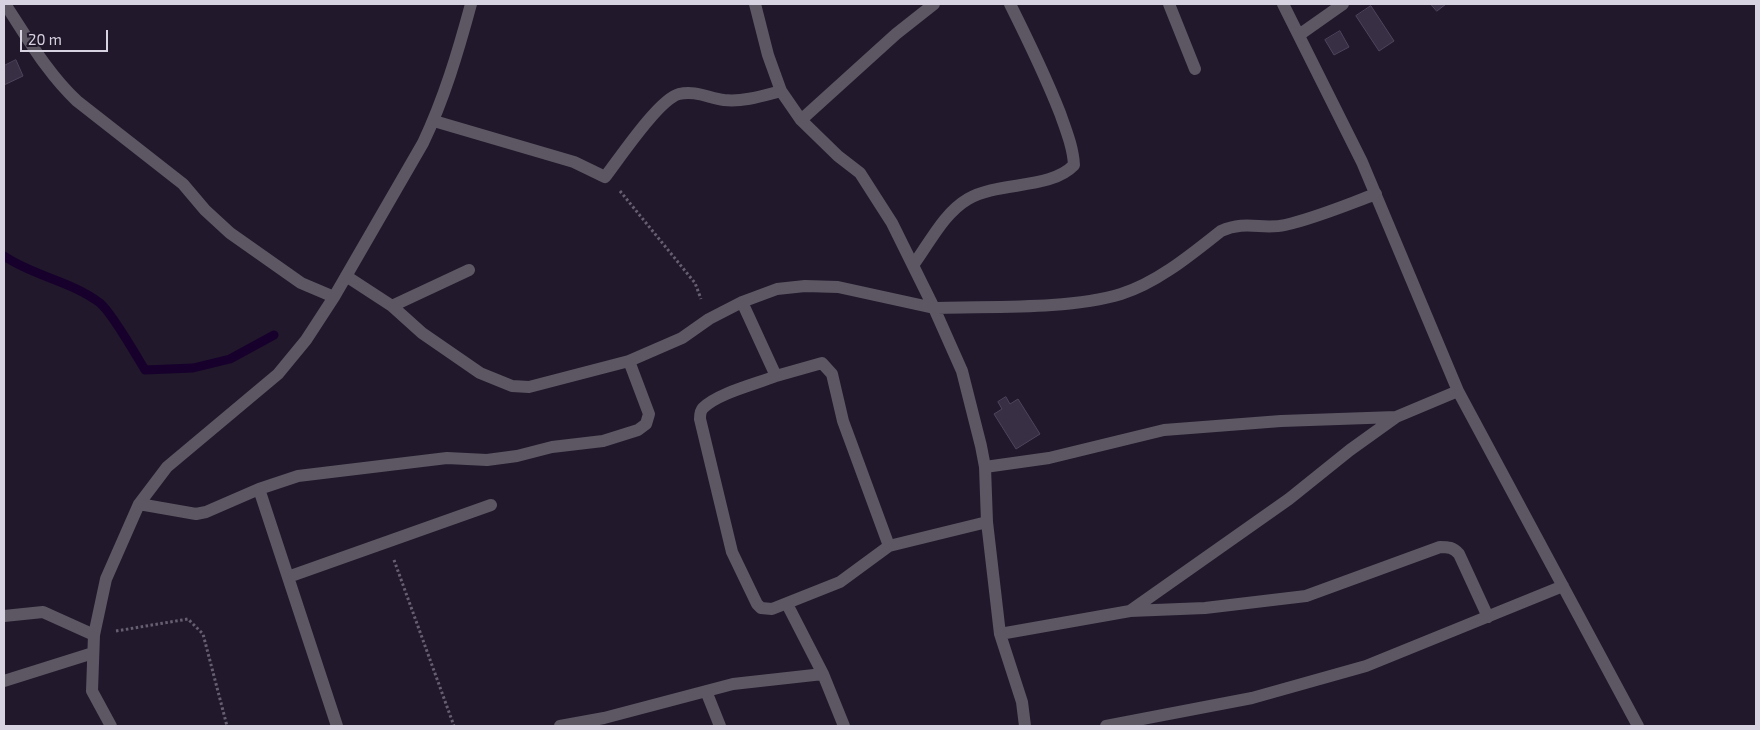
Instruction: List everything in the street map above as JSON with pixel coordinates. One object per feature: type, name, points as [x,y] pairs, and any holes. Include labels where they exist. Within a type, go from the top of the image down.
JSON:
[{"type":"street","points":[[4,4],[62,88],[183,184],[204,210],[230,232],[301,282],[334,297]]},
{"type":"street","points":[[111,726],[92,691],[94,635],[106,579],[139,504],[167,466],[278,374],[306,340],[334,297],[434,121],[460,44],[471,4]]},
{"type":"street","points":[[755,4],[768,56],[781,92],[801,120],[838,156],[860,173],[892,223],[914,264],[962,371],[986,467],[987,522],[1000,634],[1022,702],[1025,726]]},
{"type":"street","points":[[801,120],[890,40],[934,4]]},
{"type":"street","points":[[914,264],[957,206],[970,197],[1018,184],[1054,178],[1068,171],[1074,165],[1074,154],[1044,72],[1010,4]]},
{"type":"street","points":[[1169,4],[1195,69]]},
{"type":"street","points":[[1283,4],[1376,194],[1458,391],[1638,726]]},
{"type":"street","points":[[1299,35],[1344,4]]},
{"type":"street","points":[[434,121],[574,162],[605,176],[664,102],[679,94],[698,93],[724,100],[743,100],[781,92]]},
{"type":"street","points":[[346,276],[392,306],[422,333],[480,373],[512,386],[529,387],[629,361],[682,338],[709,319],[742,302],[778,290],[805,286],[838,287],[934,308],[1072,302],[1121,294],[1152,280],[1221,231],[1233,225],[1282,226],[1317,216],[1376,194]]},
{"type":"street","points":[[392,306],[469,270]]},
{"type":"street","points":[[742,302],[776,376]]},
{"type":"street","points":[[139,504],[196,514],[206,512],[259,488],[298,476],[447,458],[487,460],[517,456],[552,446],[603,440],[638,430],[646,424],[649,414],[629,361]]},
{"type":"street","points":[[889,546],[843,421],[830,369],[822,363],[776,376],[702,408],[700,419],[732,552],[761,608],[772,609],[840,582],[889,546],[987,522]]},
{"type":"street","points":[[1130,611],[1289,500],[1350,450],[1396,417],[1458,391]]},
{"type":"street","points":[[986,467],[1049,458],[1164,430],[1281,421],[1396,417]]},
{"type":"street","points":[[259,488],[337,726]]},
{"type":"street","points":[[288,577],[386,541],[491,506]]},
{"type":"street","points":[[1000,634],[1130,611],[1205,608],[1306,596],[1440,547],[1455,549],[1459,554],[1488,617]]},
{"type":"street","points":[[1106,726],[1252,698],[1366,666],[1563,586]]},
{"type":"street","points":[[787,604],[823,674],[844,726]]},
{"type":"street","points":[[4,616],[43,612],[94,635]]},
{"type":"street","points":[[4,681],[93,654]]},
{"type":"street","points":[[560,726],[606,722],[733,684],[823,674]]},
{"type":"street","points":[[706,691],[720,726]]},
{"type":"path","points":[[605,176],[627,199],[695,283],[709,319]]},
{"type":"path","points":[[386,541],[454,726]]},
{"type":"path","points":[[94,635],[188,619],[203,634],[227,726]]},
{"type":"building","points":[[1431,4],[1446,4],[1437,11]]},
{"type":"building","points":[[1371,6],[1394,41],[1379,51],[1356,16]]},
{"type":"building","points":[[1340,31],[1349,47],[1334,55],[1325,40]]},
{"type":"building","points":[[16,60],[23,76],[4,85],[4,66]]},
{"type":"building","points":[[1006,397],[1010,404],[1018,399],[1040,434],[1016,449],[994,414],[1002,409],[998,402]]},
{"type":"waterway","points":[[4,256],[27,269],[77,289],[100,303],[117,325],[145,370],[193,368],[230,359],[274,335]]}]
